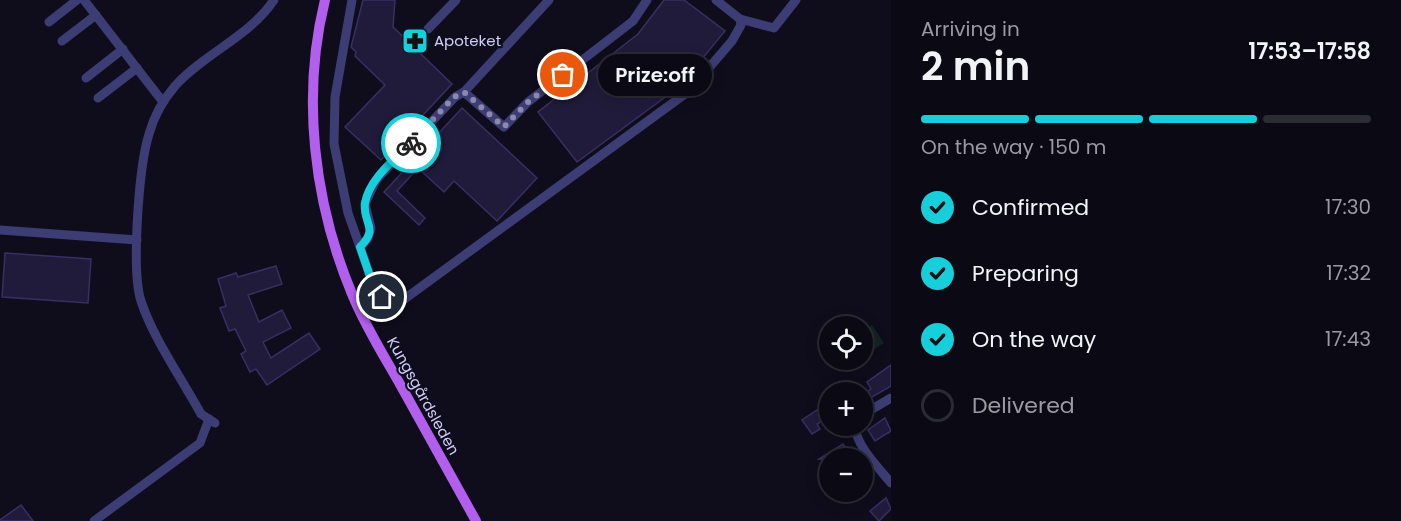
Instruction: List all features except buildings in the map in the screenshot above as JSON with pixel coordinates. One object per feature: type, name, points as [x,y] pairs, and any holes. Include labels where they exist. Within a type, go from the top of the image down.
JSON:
[{"type":"main road","name":"Kungsgårdsleden","points":[[325,0],[317,52],[314,120],[321,189],[332,237],[367,326],[476,521]]},
{"type":"street","points":[[49,22],[77,0]]},
{"type":"street","points":[[84,0],[163,102]]},
{"type":"street","points":[[94,521],[200,443],[212,421],[201,414],[146,314],[135,271],[144,152],[154,118],[163,102],[187,74],[249,29],[274,0]]},
{"type":"street","points":[[352,0],[335,97],[334,144],[348,213],[374,288],[382,297],[399,303],[689,91],[732,41],[743,21]]},
{"type":"street","points":[[428,29],[456,0]]},
{"type":"street","points":[[360,247],[368,238],[371,228],[365,204],[375,180],[454,97],[464,92],[549,0]]},
{"type":"street","points":[[464,92],[504,127],[528,102],[633,21],[647,0]]},
{"type":"street","points":[[716,0],[743,21],[774,28],[796,0]]},
{"type":"street","points":[[62,41],[96,15]]},
{"type":"street","points":[[86,78],[123,50]]},
{"type":"street","points":[[98,98],[137,68]]},
{"type":"street","points":[[0,230],[137,240]]},
{"type":"street","points":[[873,409],[891,398]]},
{"type":"street","points":[[859,436],[865,449],[891,483]]},
{"type":"green space","points":[[873,326],[884,343],[873,350]]},
{"type":"way so far","points":[[411,143],[454,97],[464,92],[504,127],[528,102],[563,75]]},
{"type":"place","name":"Apoteket","points":[[415,41]]},
{"type":"place","name":"Prize:off","points":[[563,75]]},
{"type":"route","points":[[382,297],[374,288],[360,247],[368,238],[371,228],[365,204],[375,180],[411,143]]}]
